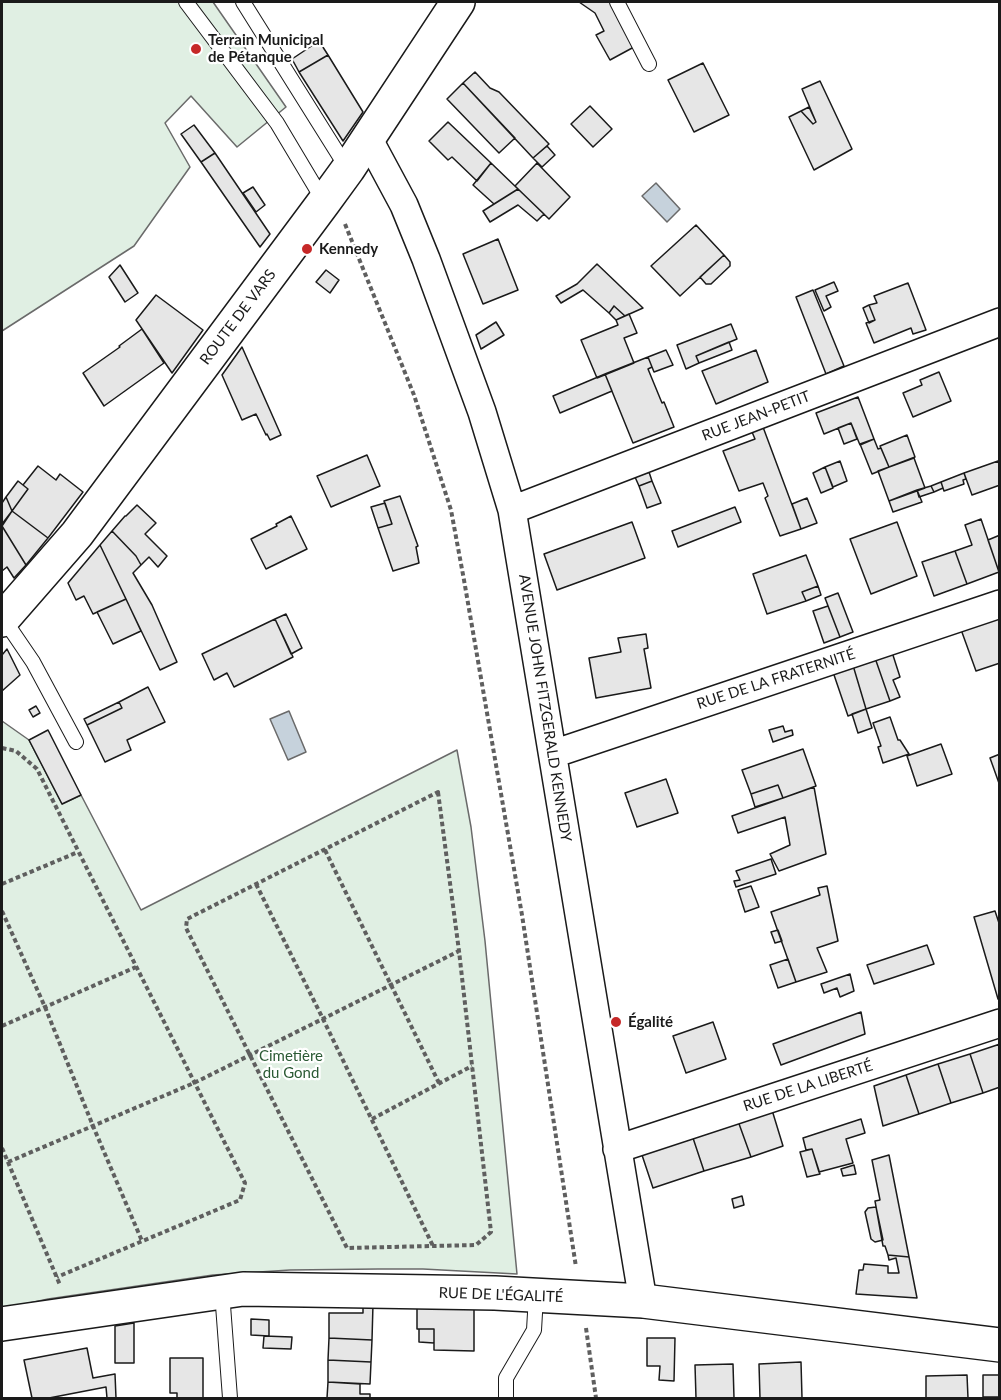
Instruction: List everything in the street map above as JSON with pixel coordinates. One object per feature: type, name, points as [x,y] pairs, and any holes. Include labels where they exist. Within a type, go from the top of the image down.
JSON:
[{"type":"street","name":"ROUTE DE VARS","points":[[2,619],[77,534],[324,202],[458,2]]},
{"type":"street","name":"AVENUE JOHN FITZGERALD KENNEDY","points":[[368,138],[404,205],[426,259],[482,412],[512,510],[643,1301]]},
{"type":"street","name":"RUE JEAN-PETIT","points":[[512,510],[999,322]]},
{"type":"street","name":"RUE DE LA FRATERNITÉ","points":[[553,754],[999,604]]},
{"type":"street","name":"RUE DE LA LIBERTÉ","points":[[617,1149],[999,1023]]},
{"type":"street","name":"RUE DE L'ÉGALITÉ","points":[[2,1324],[243,1289],[495,1293],[643,1301],[999,1345]]},
{"type":"lane","points":[[186,2],[277,123],[324,202]]},
{"type":"lane","points":[[243,2],[348,169]]},
{"type":"lane","points":[[617,2],[649,64]]},
{"type":"lane","points":[[2,619],[33,662],[76,742]]},
{"type":"lane","points":[[222,1292],[230,1398]]},
{"type":"lane","points":[[506,1398],[506,1378],[534,1330],[536,1296]]},
{"type":"path","points":[[324,202],[344,220],[414,395],[451,510],[522,915],[597,1398]]},
{"type":"path","points":[[2,748],[16,751],[36,769],[246,1183],[240,1200],[57,1277]]},
{"type":"path","points":[[438,792],[459,951],[490,1232],[476,1245],[347,1248],[186,928],[187,919],[256,884],[438,792]]},
{"type":"path","points":[[325,849],[440,1083]]},
{"type":"path","points":[[2,884],[78,852]]},
{"type":"path","points":[[256,884],[433,1246]]},
{"type":"path","points":[[2,911],[45,1007],[142,1241]]},
{"type":"path","points":[[8,1162],[194,1083],[459,951]]},
{"type":"path","points":[[2,1026],[136,967]]},
{"type":"path","points":[[372,1119],[472,1066]]},
{"type":"path","points":[[2,1148],[73,1313]]},
{"type":"green space","points":[[2,2],[213,2],[286,107],[237,147],[191,96],[165,123],[190,167],[134,246],[2,331]]},
{"type":"green space","name":"Cimetière du Gond","points":[[2,721],[29,740],[62,804],[81,795],[141,910],[457,750],[471,827],[485,941],[517,1274],[378,1269],[290,1270],[213,1275],[48,1299],[2,1309]]},
{"type":"shaded area","points":[[656,183],[680,209],[667,222],[642,196]]},
{"type":"shaded area","points":[[289,711],[306,752],[288,760],[270,719]]},
{"type":"building","points":[[579,2],[610,2],[634,47],[610,60],[596,35],[604,31],[595,13]]},
{"type":"building","points":[[319,41],[328,55],[299,72],[292,59]]},
{"type":"building","points":[[328,55],[363,112],[343,141],[299,72]]},
{"type":"building","points":[[703,63],[729,115],[694,132],[668,80]]},
{"type":"building","points":[[475,72],[490,88],[499,92],[549,144],[533,158],[463,83]]},
{"type":"building","points":[[820,81],[852,149],[814,170],[789,117],[801,111],[813,124],[816,122],[802,89]]},
{"type":"building","points":[[463,83],[515,138],[499,153],[447,99]]},
{"type":"building","points":[[590,106],[612,129],[593,147],[571,124]]},
{"type":"building","points":[[809,107],[816,122],[813,124],[801,111]]},
{"type":"building","points":[[448,122],[491,163],[477,181],[452,157],[448,160],[429,141]]},
{"type":"building","points":[[194,125],[215,153],[201,162],[181,134]]},
{"type":"building","points":[[547,146],[555,155],[542,167],[533,158]]},
{"type":"building","points":[[215,153],[270,234],[260,247],[201,162]]},
{"type":"building","points":[[491,163],[518,189],[494,204],[473,185]]},
{"type":"building","points":[[537,163],[570,197],[549,219],[515,186]]},
{"type":"building","points":[[253,187],[265,205],[256,212],[243,193]]},
{"type":"building","points":[[518,189],[544,214],[537,221],[518,205],[490,222],[483,211]]},
{"type":"building","points":[[696,225],[724,255],[680,296],[651,266]]},
{"type":"building","points":[[498,239],[518,290],[483,304],[463,254]]},
{"type":"building","points":[[724,255],[730,262],[730,266],[711,284],[706,284],[700,277]]},
{"type":"building","points":[[597,264],[643,308],[625,316],[614,306],[609,313],[583,290],[561,303],[556,296],[577,284]]},
{"type":"building","points":[[120,265],[138,293],[125,302],[109,277]]},
{"type":"building","points":[[326,270],[339,280],[330,293],[316,282]]},
{"type":"building","points":[[834,282],[838,291],[826,296],[831,307],[824,311],[815,290]]},
{"type":"building","points":[[908,283],[926,330],[913,334],[911,328],[874,343],[866,323],[875,320],[869,305],[877,303],[874,296]]},
{"type":"building","points":[[813,290],[844,366],[826,374],[796,297]]},
{"type":"building","points":[[156,295],[203,330],[172,373],[136,320]]},
{"type":"building","points":[[869,305],[875,320],[869,323],[863,308]]},
{"type":"building","points":[[614,306],[625,316],[616,320],[609,313]]},
{"type":"building","points":[[629,314],[637,333],[624,338],[634,363],[597,378],[581,340],[618,325],[616,320]]},
{"type":"building","points":[[496,322],[504,335],[481,349],[476,335]]},
{"type":"building","points":[[731,324],[737,339],[696,356],[699,363],[686,369],[677,345]]},
{"type":"building","points":[[142,329],[164,363],[104,406],[83,373]]},
{"type":"building","points":[[729,342],[732,350],[699,363],[696,356]]},
{"type":"building","points":[[242,347],[281,435],[270,440],[256,414],[242,420],[222,375]]},
{"type":"building","points":[[666,350],[673,365],[654,372],[648,357]]},
{"type":"building","points":[[756,350],[768,382],[716,404],[702,371]]},
{"type":"building","points":[[648,357],[652,367],[648,369],[674,427],[633,443],[605,374]]},
{"type":"building","points":[[939,372],[951,401],[913,417],[903,393],[922,385],[920,380]]},
{"type":"building","points":[[605,374],[612,391],[560,413],[553,396]]},
{"type":"building","points":[[858,397],[874,439],[860,445],[851,423],[824,434],[816,413]]},
{"type":"building","points":[[851,423],[857,439],[844,444],[838,428]]},
{"type":"building","points":[[763,427],[801,529],[780,536],[765,498],[768,496],[763,483],[739,491],[723,451],[755,439],[752,432]]},
{"type":"building","points":[[907,435],[915,457],[889,467],[880,446]]},
{"type":"building","points":[[874,439],[878,449],[881,448],[889,467],[872,474],[860,444]]},
{"type":"building","points":[[367,455],[380,486],[331,507],[317,476]]},
{"type":"building","points":[[914,458],[925,488],[889,501],[878,471]]},
{"type":"building","points":[[840,461],[847,481],[833,487],[825,467]]},
{"type":"building","points":[[998,461],[1000,485],[972,495],[964,473]]},
{"type":"building","points":[[38,466],[56,480],[60,474],[83,492],[48,538],[12,511],[28,489],[23,485]]},
{"type":"building","points":[[825,467],[833,488],[821,493],[813,473]]},
{"type":"building","points":[[649,472],[652,481],[639,486],[635,477]]},
{"type":"building","points":[[964,473],[966,479],[963,480],[964,484],[944,491],[941,482]]},
{"type":"building","points":[[18,481],[28,489],[12,511],[6,497]]},
{"type":"building","points":[[652,481],[661,503],[647,508],[639,486]]},
{"type":"building","points":[[941,482],[943,488],[934,492],[931,486]]},
{"type":"building","points":[[931,486],[934,492],[919,497],[917,490]]},
{"type":"building","points":[[917,490],[922,502],[893,512],[889,501]]},
{"type":"building","points":[[400,496],[418,546],[416,547],[419,563],[393,571],[378,528],[392,524],[384,501]]},
{"type":"building","points":[[6,497],[12,511],[2,524],[2,503]]},
{"type":"building","points":[[807,498],[817,523],[801,529],[792,504]]},
{"type":"building","points":[[385,503],[392,524],[378,528],[371,507]]},
{"type":"building","points":[[137,505],[156,523],[145,534],[167,556],[158,567],[149,557],[141,565],[136,556],[112,531]]},
{"type":"building","points":[[735,507],[741,522],[678,547],[672,531]]},
{"type":"building","points":[[12,511],[48,538],[26,565],[2,526]]},
{"type":"building","points":[[291,516],[307,549],[266,569],[251,539]]},
{"type":"building","points":[[981,519],[999,572],[967,584],[955,551],[972,545],[965,525]]},
{"type":"building","points":[[632,522],[645,558],[557,590],[544,554]]},
{"type":"building","points":[[897,522],[917,576],[871,594],[850,539]]},
{"type":"building","points":[[2,526],[26,565],[14,578],[7,567],[2,571]]},
{"type":"building","points":[[112,531],[136,556],[141,565],[133,573],[152,605],[177,662],[160,670],[100,545]]},
{"type":"building","points":[[1000,535],[1000,572],[999,572],[988,540]]},
{"type":"building","points":[[100,545],[126,599],[93,614],[84,596],[76,600],[68,583]]},
{"type":"building","points":[[955,551],[967,584],[934,596],[922,562]]},
{"type":"building","points":[[806,555],[818,586],[802,592],[806,601],[767,614],[753,574]]},
{"type":"building","points":[[818,586],[821,595],[806,601],[802,592]]},
{"type":"building","points":[[838,593],[853,632],[840,637],[825,598]]},
{"type":"building","points":[[126,599],[141,631],[113,644],[97,612]]},
{"type":"building","points":[[828,606],[840,637],[824,643],[813,611]]},
{"type":"building","points":[[286,614],[302,648],[291,654],[275,619]]},
{"type":"building","points":[[1000,617],[1000,663],[976,671],[959,624]]},
{"type":"building","points":[[275,619],[293,657],[234,687],[227,673],[214,680],[202,654]]},
{"type":"building","points":[[646,634],[648,648],[644,649],[651,688],[596,698],[589,658],[621,652],[618,638]]},
{"type":"building","points":[[7,649],[20,675],[2,691],[2,655]]},
{"type":"building","points":[[891,649],[900,677],[893,680],[900,697],[890,701],[874,655]]},
{"type":"building","points":[[874,655],[890,701],[866,709],[852,662]]},
{"type":"building","points":[[852,662],[866,709],[848,716],[832,669]]},
{"type":"building","points":[[148,687],[165,722],[127,740],[131,750],[105,762],[87,725],[122,708],[119,702]]},
{"type":"building","points":[[119,702],[122,708],[87,725],[84,719]]},
{"type":"building","points":[[36,706],[40,713],[33,717],[29,710]]},
{"type":"building","points":[[866,709],[872,728],[858,733],[852,714]]},
{"type":"building","points":[[890,717],[898,740],[909,754],[883,763],[878,747],[881,746],[873,723]]},
{"type":"building","points":[[783,726],[785,732],[792,730],[793,735],[773,742],[769,730]]},
{"type":"building","points":[[48,730],[81,795],[62,804],[29,740]]},
{"type":"building","points":[[941,744],[952,774],[917,786],[907,756]]},
{"type":"building","points":[[803,749],[816,786],[783,798],[778,785],[751,794],[742,770]]},
{"type":"building","points":[[1000,754],[1000,786],[990,758]]},
{"type":"building","points":[[666,779],[678,813],[637,827],[625,793]]},
{"type":"building","points":[[778,785],[783,798],[755,807],[751,794]]},
{"type":"building","points":[[814,787],[826,854],[779,871],[770,854],[790,845],[785,817],[738,833],[732,816]]},
{"type":"building","points":[[771,859],[776,874],[736,887],[734,881],[740,880],[736,871]]},
{"type":"building","points":[[751,886],[759,907],[745,912],[738,890]]},
{"type":"building","points":[[827,886],[838,941],[817,948],[827,972],[796,982],[771,912],[820,895],[818,888]]},
{"type":"building","points":[[995,911],[1000,926],[1000,999],[998,999],[974,917]]},
{"type":"building","points":[[778,930],[782,941],[775,943],[771,932]]},
{"type":"building","points":[[927,945],[934,964],[874,984],[867,965]]},
{"type":"building","points":[[788,959],[796,982],[778,988],[770,965]]},
{"type":"building","points":[[850,974],[854,991],[840,997],[837,988],[824,993],[821,984]]},
{"type":"building","points":[[861,1012],[865,1034],[781,1065],[773,1044]]},
{"type":"building","points":[[713,1022],[726,1059],[686,1073],[673,1036]]},
{"type":"building","points":[[1000,1044],[1000,1087],[983,1093],[970,1054]]},
{"type":"building","points":[[970,1054],[983,1093],[951,1103],[938,1064]]},
{"type":"building","points":[[938,1064],[951,1103],[919,1114],[906,1075]]},
{"type":"building","points":[[906,1075],[919,1114],[883,1126],[874,1086]]},
{"type":"building","points":[[772,1110],[783,1146],[751,1157],[738,1121]]},
{"type":"building","points":[[861,1119],[865,1133],[846,1139],[853,1163],[819,1172],[812,1149],[806,1150],[803,1138]]},
{"type":"building","points":[[738,1121],[751,1157],[704,1171],[692,1135]]},
{"type":"building","points":[[692,1135],[704,1171],[653,1188],[641,1152]]},
{"type":"building","points":[[812,1149],[820,1174],[807,1177],[800,1152]]},
{"type":"building","points":[[889,1155],[909,1257],[888,1255],[883,1246],[875,1201],[880,1200],[872,1160]]},
{"type":"building","points":[[854,1165],[856,1174],[843,1176],[841,1169]]},
{"type":"building","points":[[742,1196],[744,1205],[734,1208],[732,1199]]},
{"type":"building","points":[[876,1207],[883,1240],[875,1242],[871,1239],[865,1212],[868,1208]]},
{"type":"building","points":[[888,1255],[909,1257],[917,1298],[856,1294],[859,1270],[863,1270],[864,1264],[888,1266],[888,1273],[899,1273],[896,1258],[889,1260]]},
{"type":"building","points":[[417,1303],[474,1306],[474,1351],[434,1350],[434,1329],[417,1329]]},
{"type":"building","points":[[363,1304],[373,1304],[372,1340],[329,1338],[329,1313],[363,1313]]},
{"type":"building","points":[[251,1319],[269,1320],[269,1336],[251,1335]]},
{"type":"building","points":[[134,1323],[134,1363],[115,1363],[115,1326]]},
{"type":"building","points":[[419,1329],[434,1329],[434,1343],[419,1342]]},
{"type":"building","points":[[264,1336],[292,1337],[291,1349],[263,1348]]},
{"type":"building","points":[[329,1338],[372,1340],[371,1362],[328,1360]]},
{"type":"building","points":[[647,1338],[675,1338],[674,1381],[659,1380],[660,1366],[647,1366]]},
{"type":"building","points":[[87,1348],[93,1378],[115,1374],[116,1398],[107,1398],[106,1387],[49,1398],[32,1398],[24,1360]]},
{"type":"building","points":[[170,1358],[203,1358],[203,1398],[177,1398],[177,1393],[170,1393]]},
{"type":"building","points":[[328,1360],[371,1362],[370,1384],[328,1382]]},
{"type":"building","points":[[801,1362],[802,1398],[760,1398],[759,1364]]},
{"type":"building","points":[[733,1364],[734,1398],[696,1398],[695,1365]]},
{"type":"building","points":[[967,1375],[968,1398],[926,1398],[926,1376]]},
{"type":"building","points":[[983,1375],[1000,1375],[1000,1397],[983,1397]]},
{"type":"building","points":[[328,1382],[360,1384],[360,1394],[370,1394],[370,1398],[327,1398]]},
{"type":"place","name":"Terrain Municipal de Pétanque","points":[[196,49]]},
{"type":"place","name":"Kennedy","points":[[307,249]]},
{"type":"place","name":"Égalité","points":[[616,1022]]}]
